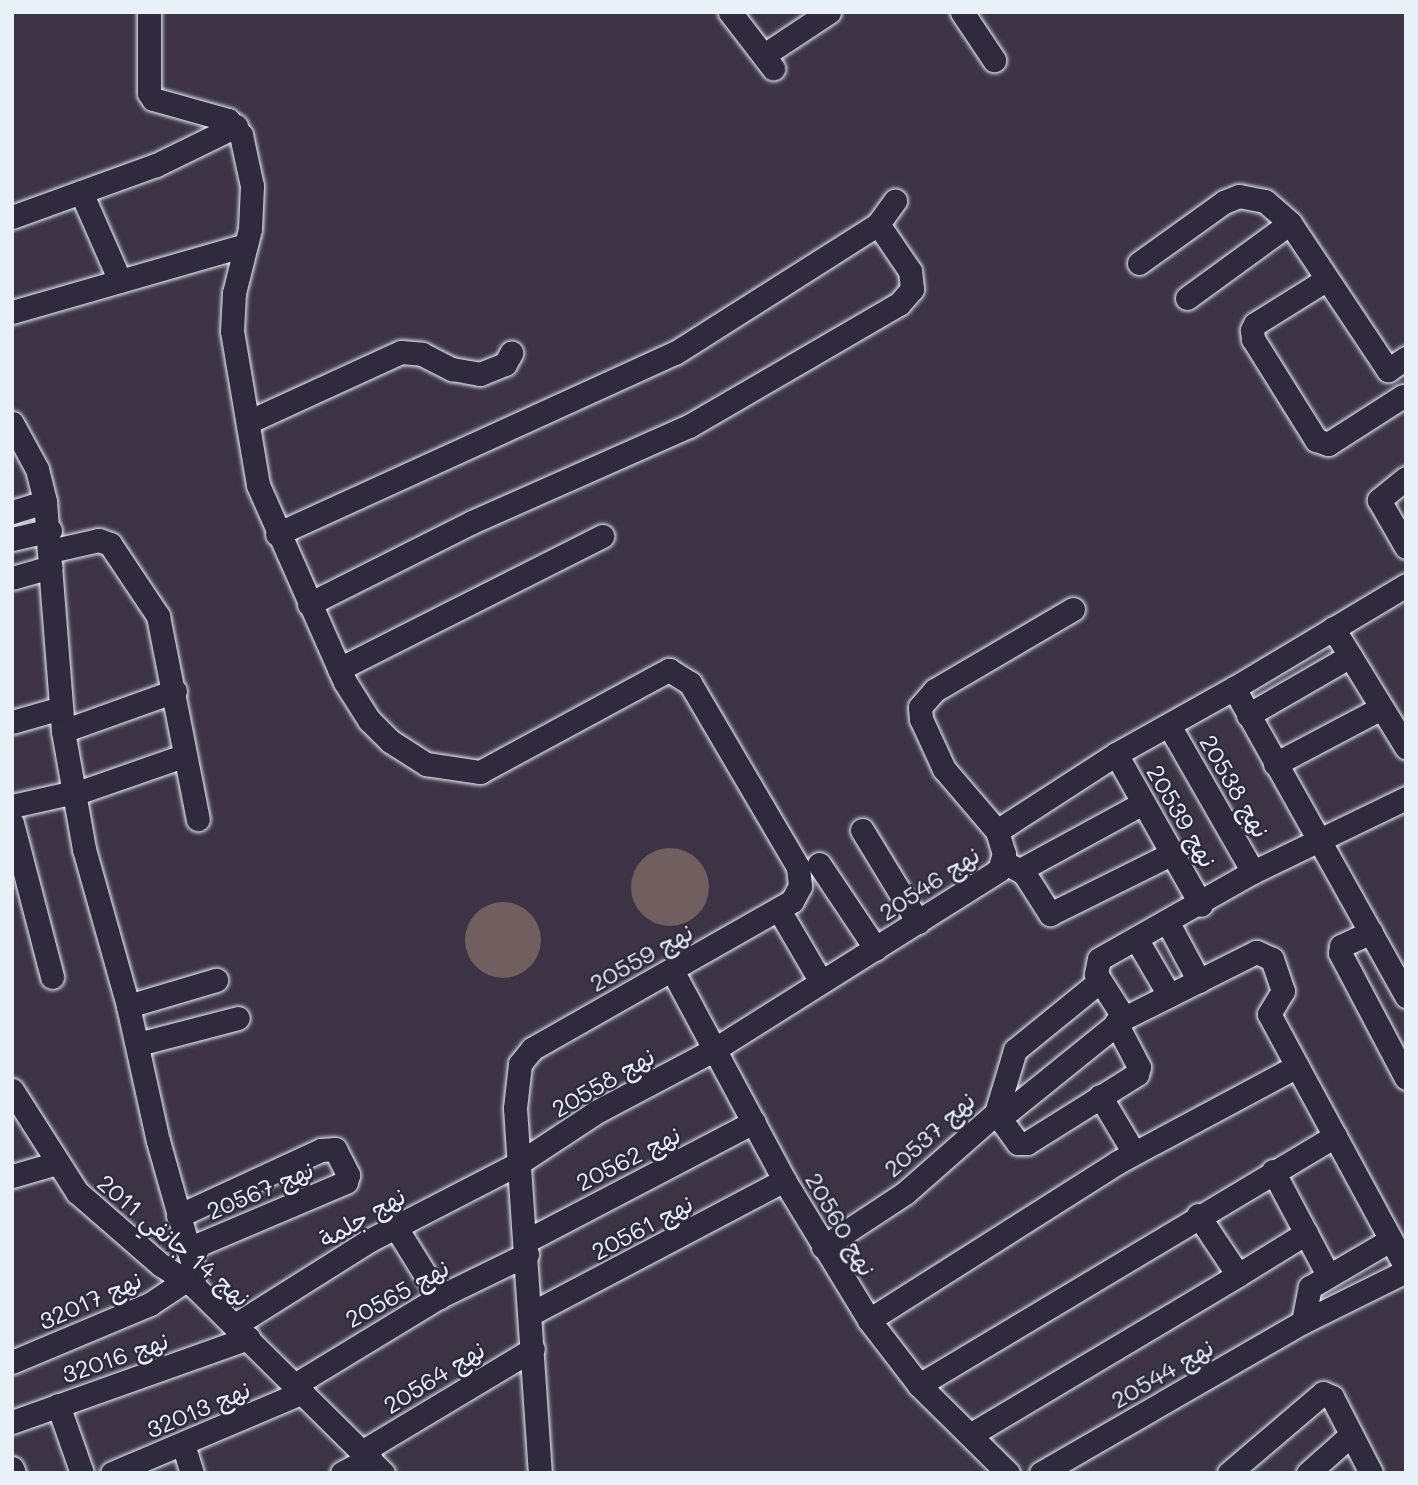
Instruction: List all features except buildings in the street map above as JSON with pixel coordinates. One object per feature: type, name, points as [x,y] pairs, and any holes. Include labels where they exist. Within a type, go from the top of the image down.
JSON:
[{"type":"street","points":[[149,12],[149,93],[153,99],[164,106],[228,120],[236,127],[252,186],[245,244],[234,293],[232,331],[258,485],[277,534],[339,669],[369,720],[390,741],[426,764],[480,772],[657,675],[669,670],[681,674],[799,867],[800,886],[785,905],[821,982]]},
{"type":"street","points":[[730,12],[768,62],[829,12]]},
{"type":"street","points":[[962,12],[994,60]]},
{"type":"street","points":[[12,218],[156,164],[236,127]]},
{"type":"street","points":[[81,192],[120,281]]},
{"type":"street","points":[[1139,263],[1239,196],[1265,201],[1290,223],[1401,384],[1328,443],[1316,440],[1253,340],[1252,330],[1255,324],[1327,279]]},
{"type":"street","points":[[277,534],[675,353],[878,223],[895,201]]},
{"type":"street","points":[[309,604],[472,522],[689,426],[899,304],[912,289],[910,271],[878,223]]},
{"type":"street","points":[[1187,298],[1290,223]]},
{"type":"street","points":[[12,312],[245,244]]},
{"type":"street","points":[[248,422],[401,352],[422,354],[452,369],[480,374],[505,364],[511,353]]},
{"type":"street","points":[[12,423],[37,469],[45,502],[63,731],[74,793],[96,898],[138,1044],[188,1249],[190,1283]]},
{"type":"street","points":[[1406,478],[1379,500],[1406,547]]},
{"type":"street","points":[[12,512],[45,502]]},
{"type":"street","points":[[339,669],[602,536]]},
{"type":"street","points":[[12,539],[50,549],[99,540],[114,548],[161,622],[175,691],[183,756],[198,818]]},
{"type":"street","points":[[12,578],[50,549]]},
{"type":"street","points":[[997,831],[1116,754],[1170,727],[1406,585]]},
{"type":"street","name":"نهج 20546","points":[[715,1049],[1012,866],[997,831],[944,769],[920,707],[934,690],[1073,609]]},
{"type":"street","points":[[1333,628],[1406,747]]},
{"type":"street","points":[[1248,715],[1350,656]]},
{"type":"street","points":[[1234,688],[1406,996]]},
{"type":"street","points":[[63,731],[175,691]]},
{"type":"street","points":[[12,722],[61,708]]},
{"type":"street","points":[[1275,764],[1381,708]]},
{"type":"street","name":"نهج 20538","points":[[1170,727],[1253,872]]},
{"type":"street","name":"نهج 20539","points":[[1116,754],[1171,854],[1205,901]]},
{"type":"street","points":[[12,806],[74,793],[183,756]]},
{"type":"street","points":[[1406,798],[1253,872],[1168,923],[1099,959],[1095,970],[1120,1020],[1139,1069],[1024,1144],[1018,1143],[998,1116],[1120,1020],[1256,952],[1268,956],[1283,991],[1269,1014],[1406,1270]]},
{"type":"street","points":[[1143,803],[1012,866],[1050,914],[1171,854]]},
{"type":"street","points":[[12,823],[52,977]]},
{"type":"street","points":[[862,830],[918,922]]},
{"type":"street","points":[[819,864],[876,949]]},
{"type":"street","name":"نهج 20559","points":[[519,1163],[515,1108],[520,1064],[532,1049],[785,905]]},
{"type":"street","points":[[1168,923],[1199,981]]},
{"type":"street","points":[[1371,932],[1341,946],[1342,960],[1406,1078]]},
{"type":"street","points":[[1137,940],[1169,995]]},
{"type":"street","name":"نهج 20560","points":[[672,970],[754,1122],[780,1183],[869,1320],[919,1384],[1008,1473]]},
{"type":"street","points":[[128,1006],[216,980]]},
{"type":"street","name":"نهج 20537","points":[[823,1247],[905,1193],[998,1116],[1015,1050],[1100,981]]},
{"type":"street","points":[[138,1044],[238,1018]]},
{"type":"street","name":"نهج 20558","points":[[519,1163],[598,1111],[715,1049]]},
{"type":"street","points":[[869,1320],[1134,1153],[1297,1066]]},
{"type":"street","points":[[1100,1096],[1134,1153]]},
{"type":"street","name":"نهج 14 جانفي 2011","points":[[16,1101],[57,1163],[94,1209],[190,1283],[239,1335],[299,1388],[372,1461]]},
{"type":"street","name":"نهج 20562","points":[[526,1247],[754,1122]]},
{"type":"street","points":[[919,1384],[1198,1215],[1335,1136]]},
{"type":"street","name":"نهج 20567","points":[[178,1216],[321,1150],[335,1149],[348,1175],[346,1182],[188,1249]]},
{"type":"street","points":[[12,1176],[57,1163]]},
{"type":"street","points":[[519,1163],[532,1313],[540,1473]]},
{"type":"street","name":"نهج جلمة","points":[[239,1335],[395,1226],[519,1163]]},
{"type":"street","points":[[1273,1171],[1328,1275]]},
{"type":"street","name":"نهج 20561","points":[[532,1313],[780,1183]]},
{"type":"street","points":[[1198,1215],[1238,1275]]},
{"type":"street","points":[[395,1226],[439,1297]]},
{"type":"street","points":[[970,1436],[1306,1233]]},
{"type":"street","points":[[1303,1319],[1307,1290],[1390,1240]]},
{"type":"street","name":"نهج 20565","points":[[299,1388],[439,1297],[526,1247]]},
{"type":"street","name":"نهج 20544","points":[[1041,1473],[1303,1319],[1406,1270]]},
{"type":"street","name":"نهج 32017","points":[[12,1362],[150,1304],[190,1283]]},
{"type":"street","name":"نهج 32016","points":[[12,1422],[239,1335]]},
{"type":"street","name":"نهج 20564","points":[[342,1473],[372,1461],[533,1349]]},
{"type":"street","name":"نهج 32013","points":[[112,1473],[183,1444],[299,1388]]},
{"type":"street","points":[[1229,1473],[1323,1393],[1332,1397],[1371,1473]]},
{"type":"street","points":[[58,1405],[82,1473]]},
{"type":"street","points":[[1308,1473],[1351,1435]]},
{"type":"street","points":[[183,1444],[192,1473]]}]
